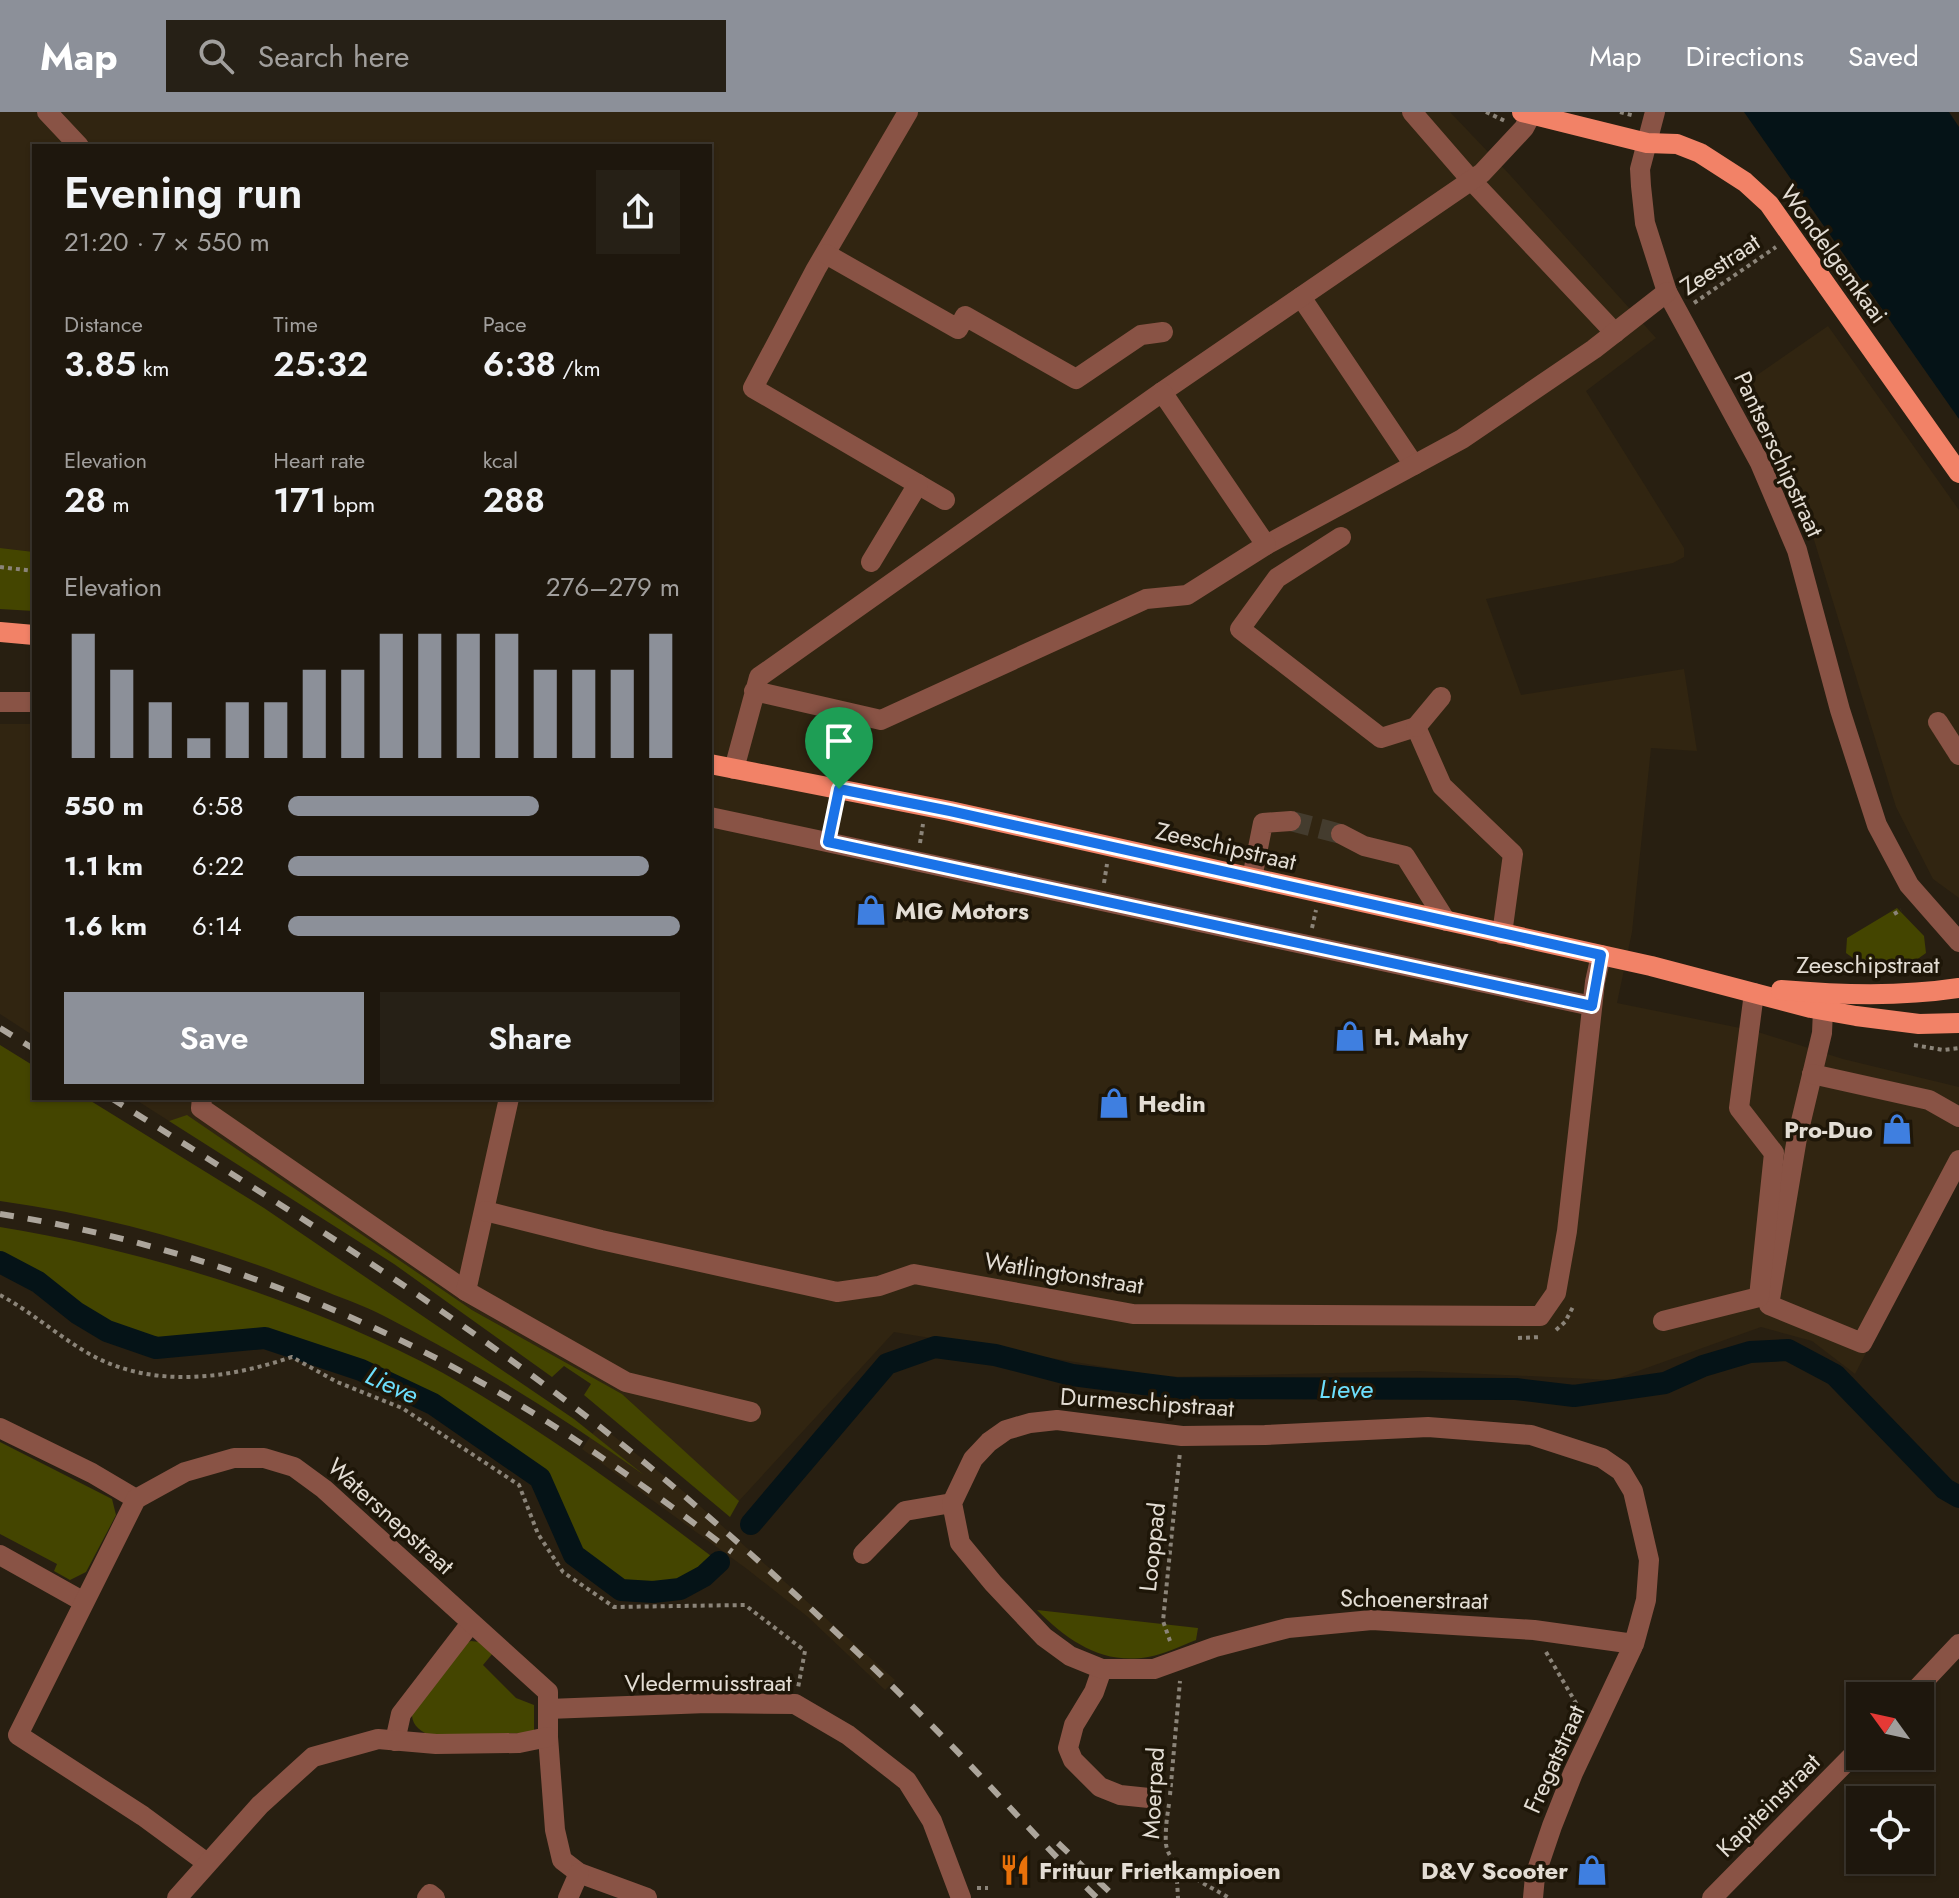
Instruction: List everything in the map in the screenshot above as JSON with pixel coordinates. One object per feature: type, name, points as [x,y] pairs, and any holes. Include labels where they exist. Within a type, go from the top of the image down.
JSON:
[{"type":"main road","points":[[1526,118],[1647,143]]},
{"type":"main road","name":"Wondelgemkaai","points":[[1647,143],[1677,144],[1700,153],[1734,173],[1769,204],[1959,473]]},
{"type":"main road","points":[[0,632],[32,635]]},
{"type":"main road","name":"Zeeschipstraat","points":[[712,764],[1110,846],[1601,955],[1823,1010],[1919,1024],[1959,1023]]},
{"type":"main road","name":"Zeeschipstraat","points":[[1730,986],[1854,995],[1959,988]]},
{"type":"street","points":[[47,112],[77,144]]},
{"type":"street","points":[[908,112],[753,388],[945,500]]},
{"type":"street","points":[[1412,112],[1471,180],[1615,333]]},
{"type":"street","points":[[1647,143],[1655,112]]},
{"type":"street","points":[[734,769],[759,677],[1162,392],[1482,173],[1526,118]]},
{"type":"street","name":"Pantserschipstraat","points":[[1647,143],[1640,169],[1645,223],[1667,292],[1760,463],[1797,550],[1840,710],[1877,825],[1909,885],[1959,942]]},
{"type":"street","points":[[826,254],[958,329],[965,316],[1076,379],[1141,335],[1163,332]]},
{"type":"street","points":[[754,691],[881,720],[1146,599],[1187,595],[1266,545],[1462,439],[1615,333],[1667,292]]},
{"type":"street","points":[[1301,297],[1414,465]]},
{"type":"street","points":[[1162,392],[1266,545]]},
{"type":"street","points":[[871,562],[918,484]]},
{"type":"street","points":[[1341,537],[1277,578],[1240,629],[1381,738],[1416,727],[1441,697]]},
{"type":"street","points":[[0,702],[32,702]]},
{"type":"street","points":[[1938,722],[1959,755]]},
{"type":"street","points":[[1416,727],[1442,786],[1513,854],[1502,934]]},
{"type":"street","points":[[712,817],[1592,1006]]},
{"type":"street","points":[[1252,878],[1263,823],[1291,821]]},
{"type":"street","points":[[1341,834],[1364,846],[1405,856],[1446,921]]},
{"type":"street","name":"Watlingtonstraat","points":[[485,1211],[837,1292],[879,1286],[914,1274],[1133,1314],[1540,1316],[1556,1293],[1567,1231],[1592,1006],[1601,955]]},
{"type":"street","points":[[1663,1321],[1759,1297],[1774,1153],[1739,1108],[1754,993]]},
{"type":"street","points":[[1823,1010],[1822,1033],[1797,1138],[1769,1305],[1862,1343],[1958,1164]]},
{"type":"street","points":[[1812,1074],[1929,1100],[1959,1117]]},
{"type":"street","points":[[202,1100],[201,1108],[466,1291],[626,1382],[751,1412]]},
{"type":"street","points":[[466,1291],[509,1100]]},
{"type":"street","name":"Durmeschipstraat","points":[[952,1503],[973,1459],[989,1442],[1006,1430],[1057,1420],[1182,1436],[1428,1427],[1531,1435],[1602,1458],[1621,1471],[1633,1491],[1649,1560],[1646,1600],[1634,1644]]},
{"type":"street","points":[[0,1428],[92,1473],[136,1499],[18,1735],[143,1816],[207,1863]]},
{"type":"street","name":"Watersnepstraat","points":[[136,1499],[185,1472],[234,1458],[264,1458],[294,1467],[324,1489],[548,1692],[548,1737]]},
{"type":"street","points":[[863,1554],[905,1511],[952,1503]]},
{"type":"street","name":"Schoenerstraat","points":[[952,1503],[960,1543],[993,1583],[1044,1637],[1070,1656],[1102,1669],[1154,1669],[1288,1628],[1372,1620],[1534,1630],[1634,1644]]},
{"type":"street","points":[[0,1555],[84,1602]]},
{"type":"street","points":[[395,1741],[401,1714],[471,1623]]},
{"type":"street","name":"Fregatstraat","points":[[1533,1898],[1535,1876],[1552,1826],[1634,1644]]},
{"type":"street","points":[[1923,1682],[1959,1644]]},
{"type":"street","points":[[1102,1669],[1094,1692],[1074,1725],[1068,1748],[1073,1760],[1100,1787],[1120,1795],[1149,1798]]},
{"type":"street","name":"Vledermuisstraat","points":[[548,1709],[707,1703],[795,1704],[848,1735],[907,1781],[932,1821],[961,1898]]},
{"type":"street","points":[[177,1898],[260,1805],[313,1757],[378,1739],[436,1744],[519,1743],[548,1737],[562,1860],[579,1873],[647,1898]]},
{"type":"street","name":"Kapiteinstraat","points":[[1712,1898],[1846,1762]]},
{"type":"street","points":[[568,1898],[579,1873]]},
{"type":"street","points":[[427,1898],[430,1894],[435,1898]]},
{"type":"path","points":[[1486,112],[1526,118]]},
{"type":"path","name":"Zeestraat","points":[[1679,314],[1782,243]]},
{"type":"path","points":[[0,567],[32,571]]},
{"type":"path","points":[[916,861],[926,806]]},
{"type":"path","points":[[1101,901],[1110,846]]},
{"type":"path","points":[[1308,946],[1320,893]]},
{"type":"path","points":[[1894,914],[1901,910]]},
{"type":"path","points":[[0,1295],[98,1358],[143,1374],[183,1378],[236,1372],[292,1357],[337,1382],[402,1408],[519,1485],[538,1534],[563,1572],[614,1607],[745,1605],[805,1651],[795,1704]]},
{"type":"path","points":[[1552,1333],[1565,1322],[1574,1304]]},
{"type":"path","points":[[1504,1337],[1536,1339],[1544,1336]]},
{"type":"path","name":"Looppad","points":[[1177,1660],[1163,1621],[1182,1436]]},
{"type":"path","points":[[1534,1630],[1593,1733]]},
{"type":"path","name":"Moerpad","points":[[1177,1660],[1181,1673],[1166,1843],[1176,1864],[1229,1898]]},
{"type":"path","points":[[1176,1864],[1178,1898]]},
{"type":"shaded area","points":[[0,112],[1450,112],[1656,338],[1586,391],[1684,548],[1684,557],[1673,563],[1486,599],[1521,695],[1684,669],[1697,751],[1651,748],[1632,932],[1617,1003],[1755,1031],[1843,1059],[1959,1087],[1959,1175],[1855,1374],[1812,1341],[1761,1327],[1613,1380],[1419,1371],[1166,1377],[894,1332],[738,1502],[622,1394],[472,1310],[187,1116],[169,1121],[136,1100],[712,1100],[712,144],[32,144],[32,552],[0,548]]},
{"type":"shaded area","points":[[1744,112],[1949,112],[1959,127],[1959,419]]},
{"type":"shaded area","points":[[1828,326],[1959,510],[1959,898],[1933,879],[1896,807],[1807,517],[1778,447],[1744,384]]},
{"type":"shaded area","points":[[0,548],[32,552],[32,611],[0,609]]},
{"type":"shaded area","points":[[0,724],[32,724],[32,1035],[0,1014]]},
{"type":"shaded area","points":[[1897,908],[1924,936],[1926,953],[1905,968],[1860,967],[1860,963],[1846,953],[1847,938]]},
{"type":"shaded area","points":[[0,1045],[32,1065],[32,1100],[89,1100],[264,1208],[574,1419],[644,1475],[517,1391],[368,1308],[240,1259],[161,1234],[81,1215],[0,1201]]},
{"type":"shaded area","points":[[187,1115],[472,1310],[622,1394],[739,1501],[730,1517],[584,1395],[591,1384],[564,1366],[552,1377],[394,1264],[169,1121]]},
{"type":"shaded area","points":[[0,1227],[112,1250],[228,1282],[340,1324],[393,1348],[479,1394],[549,1439],[719,1562],[704,1576],[680,1589],[653,1592],[621,1590],[574,1555],[540,1478],[433,1404],[361,1370],[265,1338],[155,1348],[107,1331],[77,1313],[38,1282],[0,1262]]},
{"type":"shaded area","points":[[600,1425],[683,1491],[895,1680],[885,1690],[808,1617],[582,1449],[590,1437],[628,1463],[592,1434]]},
{"type":"shaded area","points":[[0,1442],[112,1499],[116,1515],[86,1572],[70,1580],[54,1571],[57,1564],[0,1534]]},
{"type":"shaded area","points":[[1037,1610],[1198,1628],[1196,1640],[1166,1652],[1131,1659],[1101,1654],[1087,1648],[1061,1632]]},
{"type":"shaded area","points":[[480,1642],[493,1653],[483,1665],[516,1698],[534,1705],[534,1730],[529,1733],[429,1735],[415,1724],[412,1708],[464,1644]]},
{"type":"waterway","name":"Lieve","points":[[0,1262],[38,1282],[77,1313],[107,1331],[156,1348],[265,1338],[361,1370],[433,1404],[540,1478],[574,1555],[621,1590],[653,1592],[680,1589],[704,1576],[719,1562]]},
{"type":"waterway","name":"Lieve","points":[[751,1524],[887,1364],[935,1347],[995,1355],[1072,1375],[1175,1388],[1516,1389],[1574,1396],[1665,1383],[1703,1366],[1750,1352],[1788,1350],[1835,1375],[1945,1489],[1959,1497]]},
{"type":"tunnel","points":[[1291,821],[1341,834]]},
{"type":"railway","points":[[0,1028],[32,1048]]},
{"type":"railway","points":[[114,1100],[318,1229],[454,1320],[650,1467],[766,1568],[879,1673],[1097,1898]]},
{"type":"railway","points":[[0,1214],[128,1240],[191,1258],[253,1278],[374,1328],[491,1388],[584,1445],[732,1552]]},
{"type":"railway","points":[[1058,1843],[1116,1898]]},
{"type":"place","name":"MIG Motors","points":[[871,910]]},
{"type":"place","name":"H. Mahy","points":[[1350,1036]]},
{"type":"place","name":"Hedin","points":[[1114,1103]]},
{"type":"place","name":"Pro-Duo","points":[[1897,1129]]},
{"type":"place","name":"Frituur Frietkampioen","points":[[1015,1870]]},
{"type":"place","name":"D&V Scooter","points":[[1592,1870]]},
{"type":"route","points":[[839,789],[1601,955],[1592,1006],[828,842],[839,789]]}]
